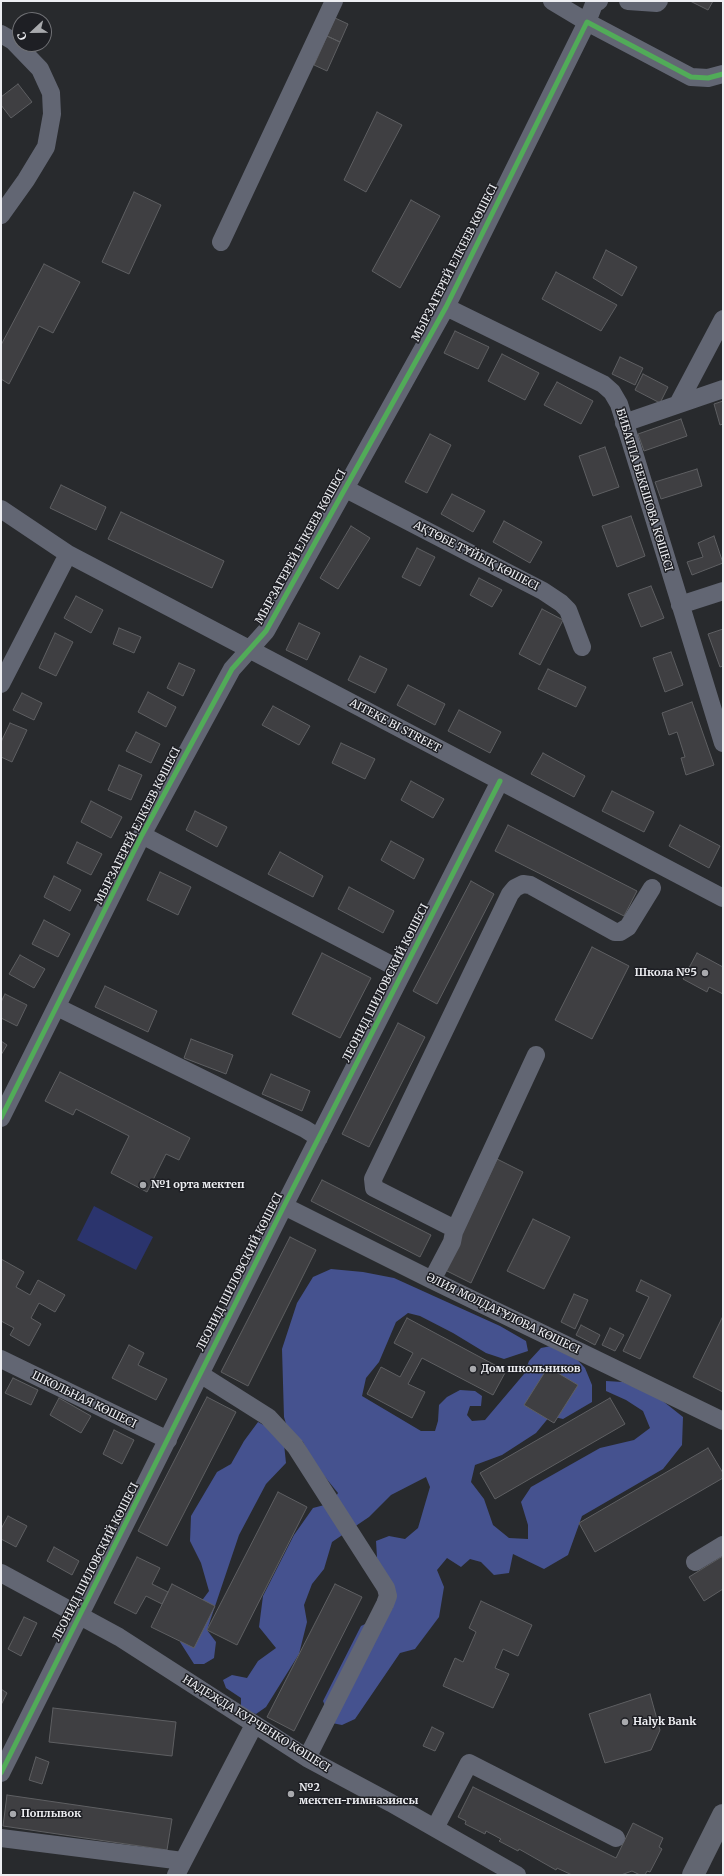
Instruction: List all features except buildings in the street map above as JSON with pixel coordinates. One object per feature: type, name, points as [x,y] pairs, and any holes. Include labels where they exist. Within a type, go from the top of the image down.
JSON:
[{"type":"main road","points":[[700,1873],[723,1815]]},
{"type":"street","points":[[221,242],[334,1]]},
{"type":"street","points":[[552,1],[587,22],[691,77],[708,78],[723,74]]},
{"type":"street","name":"МЫРЗАГЕРЕЙ ЕЛКЕЕВ КӨШЕСІ","points":[[1,1118],[58,1007],[142,835],[232,669],[266,631],[446,307],[587,22],[594,4],[599,1]]},
{"type":"street","points":[[628,1],[657,3],[659,1]]},
{"type":"street","points":[[1,34],[13,41],[40,70],[51,93],[52,114],[46,147],[26,180],[1,215]]},
{"type":"street","name":"БИБАТПА БЕКЕШОВА КӨШЕСІ","points":[[446,307],[603,384],[612,392],[619,404],[723,743]]},
{"type":"street","points":[[678,404],[723,319]]},
{"type":"street","points":[[624,423],[723,389]]},
{"type":"street","name":"АҚТӨБЕ ТҰЙЫҚ КӨШЕСІ","points":[[346,489],[543,591],[561,602],[568,610],[582,647]]},
{"type":"street","name":"AITEKE BI STREET","points":[[1,509],[68,554],[723,898]]},
{"type":"street","points":[[1,684],[68,554]]},
{"type":"street","points":[[680,606],[723,591]]},
{"type":"street","name":"ЛЕОНИД ШИЛОВСКИЙ КӨШЕСІ","points":[[1,1773],[284,1206],[500,781]]},
{"type":"street","points":[[142,835],[404,971]]},
{"type":"street","points":[[454,1232],[451,1227],[374,1188],[373,1179],[510,894],[515,888],[523,884],[530,886],[615,932],[620,932],[628,927],[652,888]]},
{"type":"street","points":[[58,1007],[305,1128],[319,1138]]},
{"type":"street","points":[[432,1280],[452,1242],[454,1232],[536,1055]]},
{"type":"street","name":"ӘЛИЯ МОЛДАҒҰЛОВА КӨШЕСІ","points":[[284,1206],[432,1280],[723,1421]]},
{"type":"street","name":"ШКОЛЬНАЯ КӨШЕСІ","points":[[1,1359],[168,1440]]},
{"type":"street","points":[[200,1374],[268,1417],[295,1446],[386,1588],[388,1596],[307,1758]]},
{"type":"street","points":[[695,1562],[723,1545]]},
{"type":"street","name":"НАДЕЖДА КУРЧЕНКО КӨШЕСІ","points":[[1,1573],[81,1615],[119,1637],[307,1758],[517,1875]]},
{"type":"street","points":[[1,1838],[179,1868],[254,1725]]},
{"type":"street","points":[[435,1828],[469,1763],[616,1838]]},
{"type":"shaded area","points":[[94,1206],[153,1237],[136,1270],[77,1240]]},
{"type":"shaded area","points":[[331,1269],[363,1272],[394,1278],[500,1326],[526,1341],[528,1351],[504,1359],[486,1353],[453,1333],[420,1316],[408,1313],[396,1322],[379,1362],[366,1378],[362,1396],[421,1431],[435,1431],[438,1421],[439,1405],[447,1397],[460,1390],[475,1391],[482,1396],[481,1406],[470,1406],[467,1415],[472,1421],[485,1420],[524,1374],[529,1361],[541,1348],[551,1346],[571,1353],[585,1368],[592,1385],[592,1402],[563,1419],[550,1416],[536,1433],[502,1455],[475,1465],[471,1482],[484,1499],[493,1525],[509,1538],[528,1539],[528,1525],[521,1502],[531,1487],[600,1448],[634,1440],[650,1428],[643,1411],[626,1400],[606,1391],[606,1381],[623,1382],[659,1398],[683,1417],[682,1445],[663,1469],[582,1516],[568,1555],[544,1569],[513,1554],[509,1573],[494,1575],[481,1562],[470,1559],[461,1567],[447,1558],[437,1570],[444,1587],[439,1617],[415,1649],[400,1653],[355,1719],[342,1725],[332,1723],[323,1701],[361,1626],[378,1618],[393,1608],[378,1574],[376,1541],[389,1536],[405,1539],[418,1528],[430,1487],[426,1477],[391,1495],[369,1517],[332,1542],[324,1569],[312,1584],[304,1605],[307,1622],[299,1654],[266,1707],[256,1714],[241,1708],[241,1698],[226,1688],[223,1680],[232,1675],[247,1678],[258,1661],[276,1648],[259,1627],[263,1596],[294,1535],[313,1508],[332,1503],[338,1493],[312,1461],[303,1442],[287,1427],[284,1417],[282,1349],[297,1303],[313,1277]]},
{"type":"shaded area","points":[[258,1422],[269,1428],[284,1444],[286,1463],[266,1484],[239,1535],[207,1630],[216,1642],[214,1658],[204,1664],[194,1664],[180,1642],[183,1626],[209,1591],[201,1563],[190,1541],[191,1516],[217,1472],[231,1464],[244,1441]]},
{"type":"cycle path","points":[[1,1118],[142,835],[232,669],[266,631],[446,307],[587,22],[691,77],[708,78],[723,74]]},
{"type":"cycle path","points":[[1,1773],[284,1206],[500,781]]},
{"type":"place","name":"Школа №5","points":[[705,973]]},
{"type":"place","name":"№1 орта мектеп","points":[[143,1185]]},
{"type":"place","name":"Дом школьников","points":[[473,1369]]},
{"type":"place","name":"Halyk Bank","points":[[625,1722]]},
{"type":"place","name":"№2 мектеп-гимназиясы","points":[[291,1794]]},
{"type":"place","name":"Поплывок","points":[[13,1814]]}]
